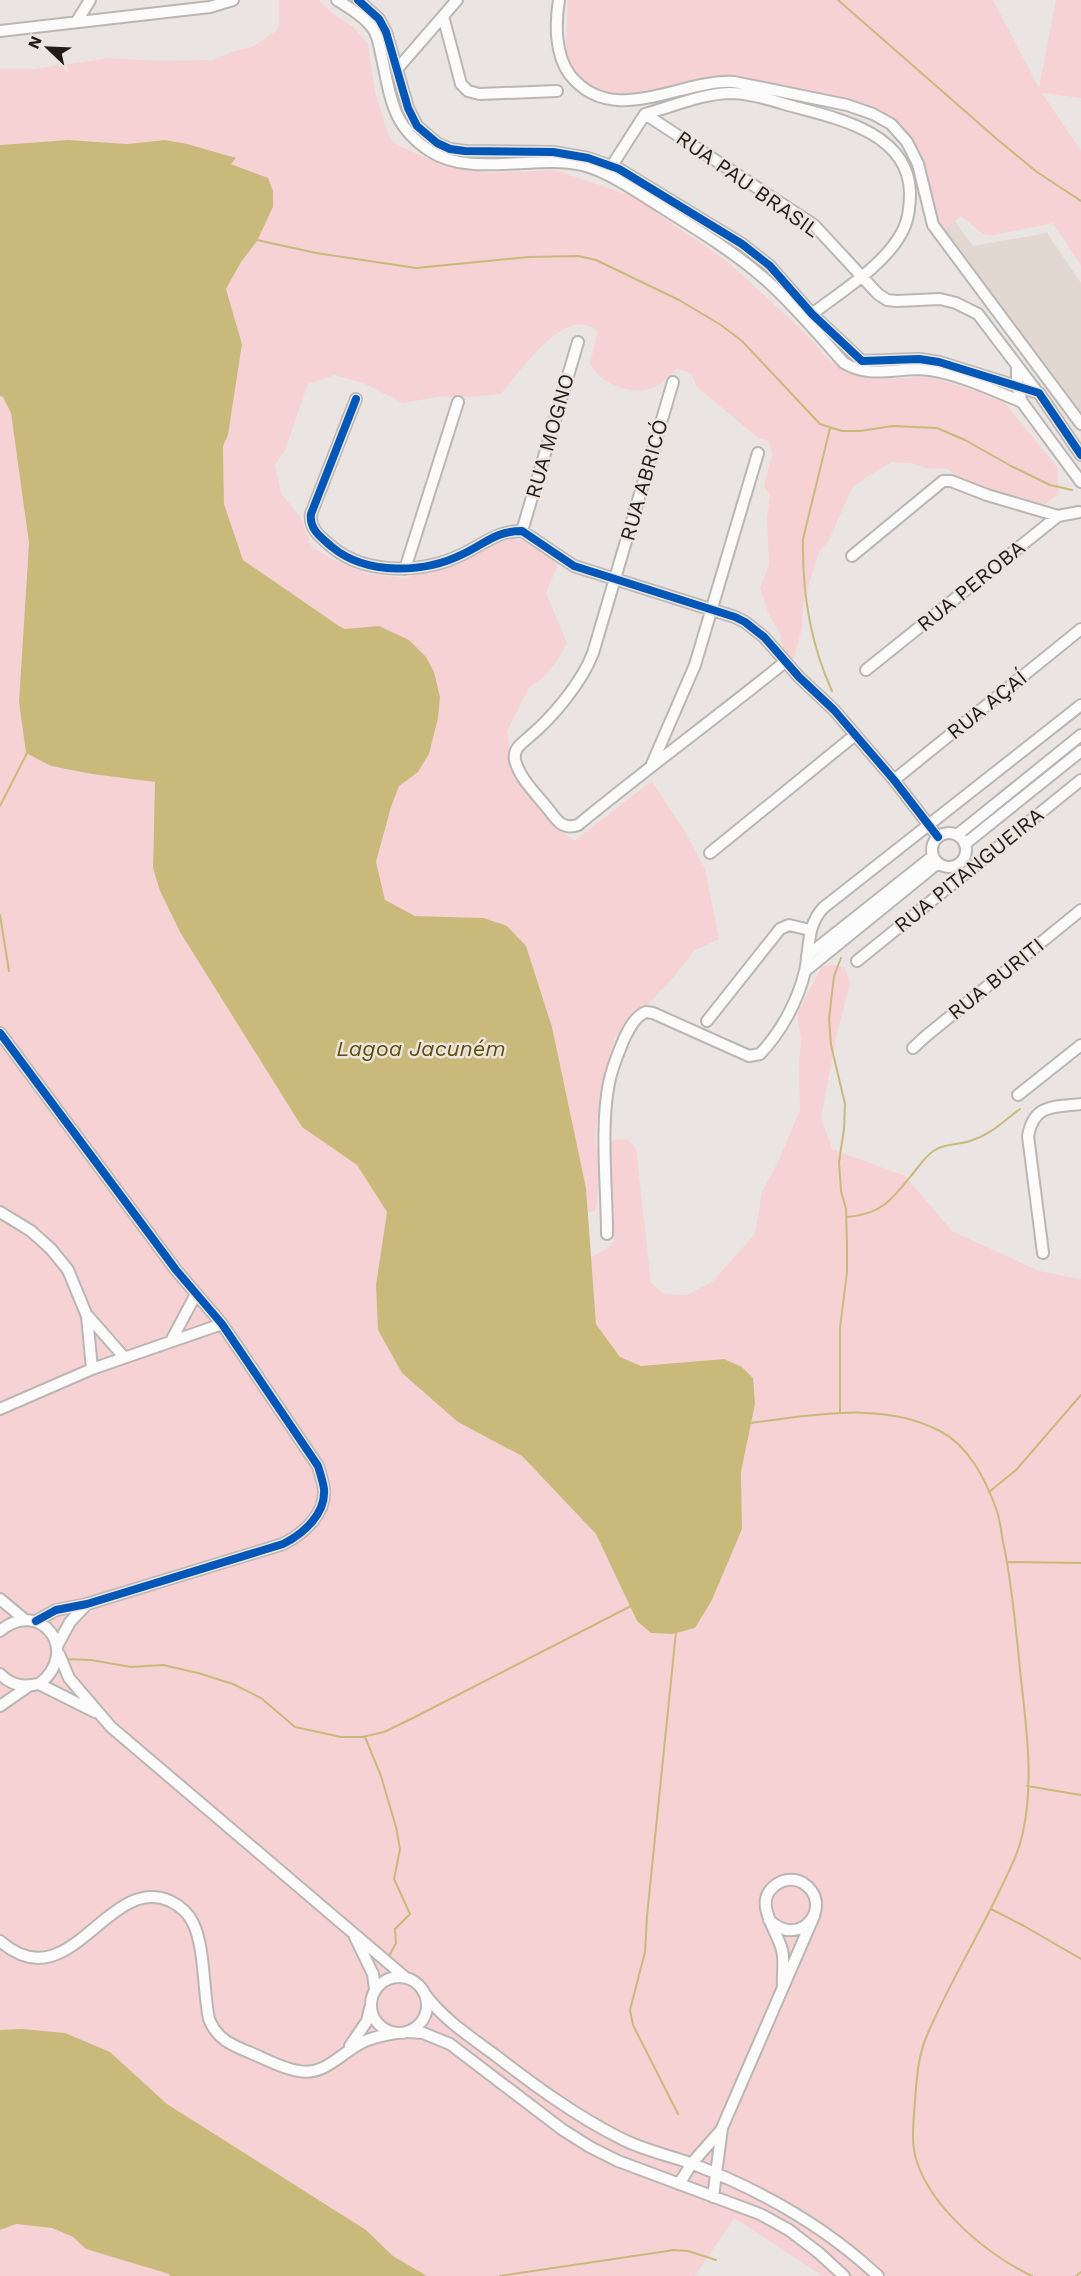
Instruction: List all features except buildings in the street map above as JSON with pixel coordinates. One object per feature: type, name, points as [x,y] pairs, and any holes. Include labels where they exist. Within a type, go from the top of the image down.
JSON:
[{"type":"street","points":[[77,21],[90,0]]},
{"type":"street","points":[[0,31],[210,7],[233,0]]},
{"type":"street","points":[[338,0],[367,22],[376,34],[394,113],[411,136],[430,152],[458,162],[506,164],[562,162],[599,172],[622,183],[726,248],[766,280],[844,363],[856,370],[873,372],[928,370],[960,377],[1022,402]]},
{"type":"street","points":[[358,0],[379,19],[386,32],[398,68],[408,108],[417,126],[437,144],[465,151],[553,152],[588,158],[611,167],[742,244],[770,267],[812,314],[862,361],[919,359],[939,362],[1039,393]]},
{"type":"street","points":[[398,68],[457,0]]},
{"type":"street","points":[[559,0],[557,28],[564,66],[574,80],[591,93],[606,100],[624,102],[717,81],[735,82],[847,105],[873,114],[891,124],[907,142],[918,164],[933,225],[1081,424]]},
{"type":"street","points":[[443,16],[460,84],[468,91],[479,94],[558,91]]},
{"type":"street","points":[[611,167],[645,114],[726,93],[741,94],[842,119],[868,131],[886,144],[899,158],[909,178],[910,207],[904,230],[892,248],[862,276],[812,314]]},
{"type":"street","name":"RUA PAU BRASIL","points":[[645,114],[814,225],[878,294],[887,300],[940,299],[956,303],[978,314],[1039,393],[1081,455]]},
{"type":"street","name":"RUA MOGNO","points":[[522,531],[578,342]]},
{"type":"street","points":[[1017,365],[1017,386],[1022,402],[1081,482]]},
{"type":"street","name":"RUA ABRICÓ","points":[[652,764],[578,825],[571,827],[558,823],[519,771],[515,758],[519,746],[554,713],[588,665],[673,382]]},
{"type":"street","points":[[356,399],[311,514],[311,526],[342,556],[369,565],[405,569],[427,566],[462,555],[498,534],[522,531],[574,566],[735,617],[764,637],[785,662],[834,710],[894,780],[938,837]]},
{"type":"street","points":[[405,569],[458,402]]},
{"type":"street","points":[[652,764],[695,665],[758,453]]},
{"type":"street","points":[[852,556],[943,481],[951,481],[987,495],[1058,516]]},
{"type":"street","name":"RUA PEROBA","points":[[866,670],[1058,516],[1081,512]]},
{"type":"street","name":"RUA AÇAÍ","points":[[894,780],[1081,629]]},
{"type":"street","points":[[652,764],[714,719],[785,662]]},
{"type":"street","points":[[607,1234],[605,1118],[608,1084],[613,1064],[630,1026],[646,1011],[749,1056],[755,1056],[767,1046],[784,1023],[805,970],[810,930],[816,916],[823,908],[1081,705]]},
{"type":"street","points":[[710,853],[855,735]]},
{"type":"street","points":[[961,839],[1081,735]]},
{"type":"street","points":[[961,839],[1081,752]]},
{"type":"street","name":"RUA PITANGUEIRA","points":[[857,961],[962,868],[1081,780]]},
{"type":"street","points":[[947,833],[961,839],[965,855],[962,868],[949,867],[936,859],[932,847],[938,837],[947,833]]},
{"type":"street","points":[[807,956],[936,859]]},
{"type":"street","points":[[805,970],[936,859]]},
{"type":"street","name":"RUA BURITI","points":[[913,1048],[1081,910]]},
{"type":"street","points":[[707,1021],[780,929],[789,925],[810,930]]},
{"type":"street","points":[[0,1033],[176,1270],[222,1324],[318,1466],[324,1491],[320,1510],[298,1537],[283,1544],[87,1604],[56,1610],[36,1621]]},
{"type":"street","points":[[1018,1095],[1081,1045]]},
{"type":"street","points":[[1043,1253],[1028,1136],[1030,1124],[1036,1114],[1045,1109],[1081,1104]]},
{"type":"street","points":[[0,1212],[31,1232],[51,1249],[68,1270],[87,1316],[92,1369]]},
{"type":"street","points":[[171,1341],[196,1294]]},
{"type":"street","points":[[87,1316],[124,1357]]},
{"type":"street","points":[[0,1409],[92,1369],[222,1324]]},
{"type":"street","points":[[0,1599],[24,1619]]},
{"type":"street","points":[[0,1706],[35,1685],[55,1667],[58,1650],[70,1622],[87,1604]]},
{"type":"street","points":[[0,1631],[9,1623],[24,1619],[36,1621],[48,1628],[56,1640],[69,1678],[99,1714],[128,1742],[406,1978],[417,1984],[437,2011],[506,2064],[594,2124],[622,2140],[692,2163],[795,2212],[860,2259],[878,2276]]},
{"type":"street","points":[[0,1674],[8,1682],[21,1686],[35,1685],[99,1714]]},
{"type":"street","points":[[713,2197],[722,2128],[783,1990],[814,1916],[816,1906],[814,1895],[808,1886],[799,1881],[778,1882],[770,1889],[765,1899],[765,1910],[782,1950],[783,1990]]},
{"type":"street","points":[[0,1941],[11,1951],[27,1957],[45,1958],[62,1953],[126,1905],[142,1898],[156,1898],[177,1904],[194,1924],[199,1942],[209,2019],[213,2030],[231,2045],[299,2072],[320,2069],[333,2063],[344,2054],[379,2035],[402,2032],[418,2025],[424,2016],[426,2004],[424,1993]]},
{"type":"street","points":[[769,1920],[777,1927],[787,1931],[798,1930],[807,1925],[814,1916]]},
{"type":"street","points":[[352,1931],[373,1974],[371,2012],[376,2022],[385,2030],[423,2033],[450,2044],[563,2130],[590,2147],[618,2161],[760,2214],[789,2230],[844,2276]]},
{"type":"street","points":[[344,2054],[367,2021],[373,1995],[384,1982],[395,1977],[406,1978]]},
{"type":"street","points":[[679,2184],[692,2163],[722,2128]]},
{"type":"shaded area","points":[[279,0],[319,0],[332,13],[353,27],[368,44],[375,92],[393,143],[440,164],[489,173],[555,170],[632,196],[728,262],[804,332],[828,359],[847,371],[872,379],[929,377],[977,391],[1005,403],[1057,467],[1059,494],[1045,504],[985,495],[947,469],[926,468],[911,463],[892,462],[868,476],[852,488],[829,540],[819,552],[803,603],[802,628],[794,658],[783,655],[781,635],[769,615],[760,588],[769,565],[767,517],[770,496],[764,486],[772,454],[769,441],[758,438],[697,387],[691,373],[677,369],[664,381],[649,389],[632,390],[615,386],[600,376],[590,364],[598,330],[587,325],[574,325],[550,338],[538,349],[501,394],[437,397],[403,403],[363,383],[335,375],[308,384],[285,450],[275,465],[281,493],[300,517],[312,547],[334,560],[368,574],[405,578],[469,557],[508,538],[521,540],[552,557],[557,567],[546,593],[567,643],[544,677],[529,688],[507,731],[514,774],[562,831],[574,841],[652,781],[684,830],[705,869],[719,939],[695,950],[670,981],[615,1038],[600,1097],[595,1140],[601,1162],[596,1211],[588,1212],[586,1188],[552,1027],[526,946],[507,926],[484,918],[415,916],[385,901],[376,862],[391,807],[399,786],[418,772],[429,754],[438,718],[391,632],[379,627],[345,629],[243,560],[224,504],[223,446],[228,435],[242,344],[226,289],[241,262],[257,241],[273,207],[246,169],[230,164],[235,158],[187,144],[165,140],[127,144],[68,140],[0,145],[0,69],[34,69],[109,58],[160,61],[213,60],[231,52],[252,47],[276,31],[279,25]]},
{"type":"shaded area","points":[[568,0],[993,0],[1039,88],[1056,0],[1081,0],[1081,98],[1042,93],[1081,151],[1081,265],[1053,223],[993,235],[983,234],[961,216],[943,231],[929,200],[918,160],[891,126],[869,115],[770,87],[719,77],[666,101],[651,103],[604,97],[565,72]]},
{"type":"shaded area","points":[[946,209],[973,246],[1047,233],[1081,283],[1081,420],[934,222]]},
{"type":"shaded area","points":[[0,396],[3,396],[11,413],[29,543],[19,702],[26,753],[51,766],[155,782],[153,868],[160,891],[180,932],[302,1127],[357,1165],[387,1212],[376,1285],[458,1422],[522,1456],[596,1534],[637,1621],[651,1633],[672,1634],[712,1600],[742,1529],[741,1472],[755,1404],[724,1359],[641,1366],[620,1357],[596,1324],[591,1257],[608,1248],[614,1241],[606,1143],[623,1139],[630,1142],[636,1149],[651,1283],[664,1294],[687,1295],[712,1282],[755,1234],[762,1192],[778,1162],[800,1110],[801,1040],[797,1014],[822,966],[837,965],[845,968],[850,984],[838,1029],[821,1117],[832,1149],[905,1176],[952,1231],[1039,1271],[1081,1279],[1081,2276],[823,2276],[734,2218],[695,2276],[427,2276],[393,2256],[366,2230],[167,2104],[110,2052],[22,2029],[0,2030]]},
{"type":"shaded area","points":[[16,2224],[52,2228],[73,2237],[86,2249],[170,2274],[170,2276],[0,2276],[0,2230]]},
{"type":"water","name":"Lagoa Jacuném","points":[[68,140],[127,144],[165,140],[187,144],[236,158],[231,164],[268,178],[273,191],[273,207],[257,241],[241,262],[226,289],[242,344],[228,435],[223,446],[224,504],[243,560],[345,629],[379,626],[409,640],[426,657],[434,672],[440,697],[438,718],[429,754],[418,772],[399,786],[376,862],[385,900],[415,916],[484,918],[507,926],[526,946],[552,1027],[586,1188],[596,1324],[620,1357],[641,1366],[724,1359],[742,1367],[753,1378],[755,1404],[741,1472],[742,1529],[712,1600],[695,1628],[672,1634],[651,1633],[637,1621],[596,1534],[522,1456],[458,1422],[402,1373],[378,1330],[376,1285],[387,1212],[357,1165],[302,1127],[180,932],[160,891],[153,868],[155,782],[51,766],[26,753],[19,702],[29,543],[11,413],[3,397],[0,396],[0,145]]},
{"type":"water","points":[[22,2029],[65,2033],[110,2052],[167,2104],[366,2230],[393,2256],[427,2276],[170,2276],[86,2249],[73,2237],[52,2228],[16,2224],[0,2230],[0,2030]]},
{"type":"waterway","points":[[838,0],[998,140],[1037,172],[1081,201]]},
{"type":"waterway","points":[[257,240],[316,253],[416,268],[529,257],[578,256],[596,260],[679,300],[721,325],[742,341],[820,424],[842,431],[892,426],[937,428],[965,440],[1050,485],[1072,490]]},
{"type":"waterway","points":[[830,428],[803,539],[803,558],[806,597],[813,636],[832,691]]},
{"type":"waterway","points":[[0,806],[28,751]]},
{"type":"waterway","points":[[0,915],[9,971]]},
{"type":"waterway","points":[[840,1413],[840,1328],[847,1272],[847,1244],[846,1209],[841,1191],[839,1162],[845,1104],[831,1045],[829,1019],[834,976],[841,958]]},
{"type":"waterway","points":[[847,1217],[871,1212],[889,1201],[930,1153],[943,1146],[970,1141],[984,1135],[1020,1109]]},
{"type":"waterway","points":[[989,1492],[1016,1470],[1081,1395]]},
{"type":"waterway","points":[[749,1423],[846,1413],[870,1413],[917,1421],[950,1437],[968,1454],[987,1486],[996,1508],[1010,1582],[1025,1717],[1028,1764],[1027,1810],[1021,1839],[1013,1861],[925,2041],[917,2074],[913,2139],[917,2162],[925,2180],[949,2214],[980,2243],[1032,2276]]},
{"type":"waterway","points":[[1008,1562],[1081,1563]]},
{"type":"waterway","points":[[64,1659],[91,1660],[131,1667],[163,1665],[198,1673],[233,1684],[261,1698],[295,1727],[341,1737],[362,1737],[384,1732],[413,1718],[633,1605]]},
{"type":"waterway","points":[[676,1632],[645,1952],[630,2010],[633,2025],[678,2114]]},
{"type":"waterway","points":[[365,1737],[381,1776],[396,1827],[400,1849],[394,1879],[410,1914],[395,1929],[396,1943],[388,1958]]},
{"type":"waterway","points":[[1027,1786],[1081,1795]]},
{"type":"waterway","points":[[991,1909],[1081,1959]]},
{"type":"waterway","points":[[500,2276],[674,2250],[688,2251],[716,2260]]},
{"type":"waterway","points":[[1076,2276],[1081,2272]]},
{"type":"cycle path","points":[[358,0],[379,19],[386,32],[408,108],[417,126],[437,143],[450,149],[465,151],[553,152],[588,158],[619,169],[742,244],[770,266],[812,314],[862,361],[919,359],[939,362],[1039,393],[1081,455]]},
{"type":"cycle path","points":[[356,399],[311,514],[314,529],[332,547],[362,563],[396,569],[414,568],[448,560],[498,535],[522,531],[574,566],[735,617],[764,637],[799,677],[834,710],[894,780],[938,837]]},
{"type":"cycle path","points":[[0,1033],[176,1270],[222,1324],[318,1466],[324,1489],[321,1507],[312,1522],[298,1535],[283,1544],[87,1604],[56,1610],[36,1621]]}]
